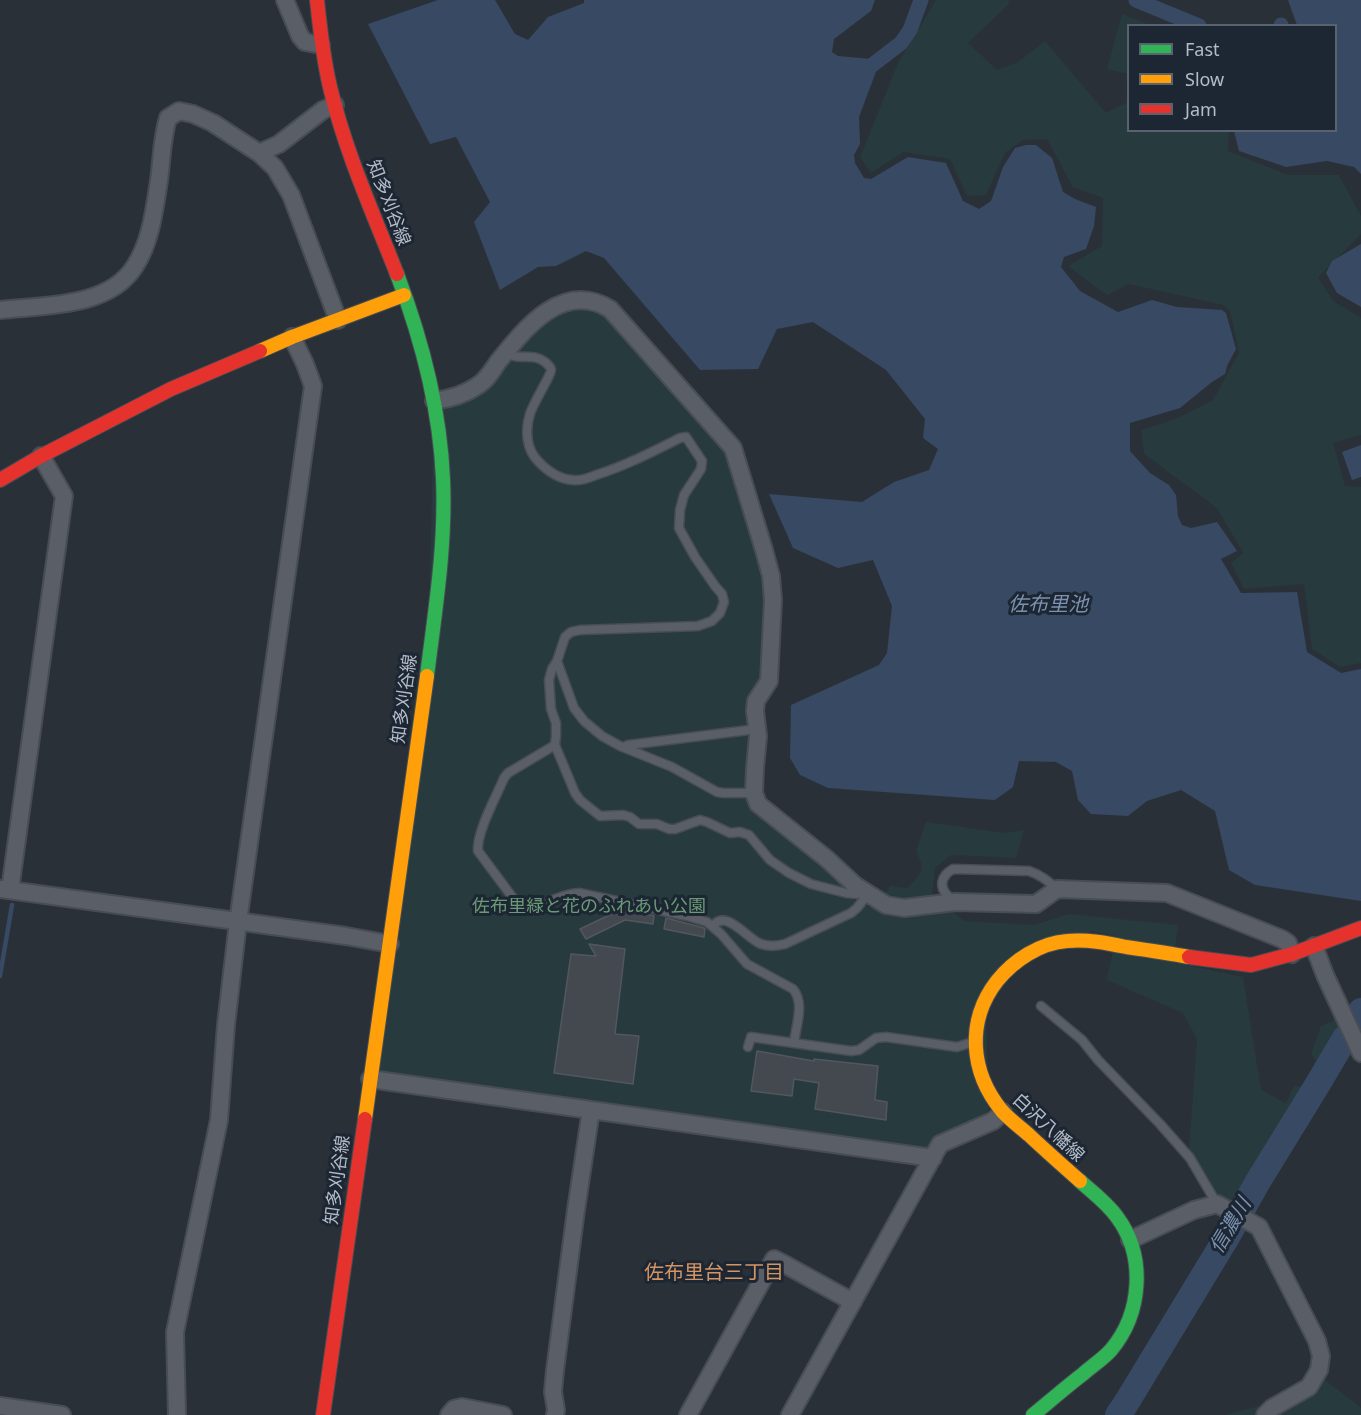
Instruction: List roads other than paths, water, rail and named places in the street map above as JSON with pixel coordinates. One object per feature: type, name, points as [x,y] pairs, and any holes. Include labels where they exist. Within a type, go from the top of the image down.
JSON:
[{"type":"street","points":[[285,0],[300,36],[305,42],[321,45]]},
{"type":"street","name":"知多刈谷線","points":[[317,0],[321,45],[335,105],[364,192],[419,339],[434,401],[442,462],[443,508],[439,575],[390,944],[323,1415]]},
{"type":"street","points":[[259,153],[279,144],[323,110],[335,105]]},
{"type":"street","points":[[0,310],[85,300],[108,292],[135,267],[151,225],[168,118],[179,111],[193,114],[213,123],[259,153],[275,168],[291,195],[338,320]]},
{"type":"street","points":[[0,480],[41,456],[171,389],[292,338],[404,295]]},
{"type":"street","points":[[434,401],[450,399],[478,386],[542,314],[567,302],[590,301],[610,309],[733,448],[771,576],[773,600],[769,681],[756,700],[754,793],[758,804],[865,892],[886,905],[904,908],[949,902],[1036,904],[1057,889],[1167,894],[1282,939],[1288,943],[1292,954]]},
{"type":"street","points":[[177,1415],[175,1332],[219,1120],[226,1025],[238,922],[313,386],[292,338]]},
{"type":"street","points":[[41,456],[64,496],[5,890],[346,936],[390,944]]},
{"type":"street","name":"白沢八幡線","points":[[1033,1415],[1109,1352],[1122,1336],[1136,1298],[1136,1267],[1130,1240],[1117,1217],[1003,1112],[981,1076],[975,1041],[979,1014],[992,987],[1006,970],[1019,960],[1056,942],[1073,940],[1100,942],[1251,965],[1292,954],[1361,928]]},
{"type":"street","points":[[1314,946],[1361,1053]]},
{"type":"street","points":[[370,1079],[933,1158]]},
{"type":"street","points":[[555,1415],[553,1392],[574,1222],[591,1110]]},
{"type":"street","points":[[790,1415],[940,1144],[993,1120],[1003,1112]]},
{"type":"street","points":[[1130,1240],[1194,1210],[1224,1207],[1258,1227],[1317,1341],[1321,1356],[1319,1370],[1309,1387],[1272,1408],[1265,1415]]},
{"type":"street","points":[[688,1415],[774,1259],[853,1302]]},
{"type":"street","points":[[0,1406],[62,1415]]},
{"type":"street","points":[[449,1415],[454,1408],[462,1407],[503,1415]]},
{"type":"lane","points":[[506,353],[510,356],[535,357],[550,366],[549,376],[530,413],[527,428],[528,445],[533,456],[545,469],[557,477],[575,480],[588,478],[638,460],[686,437],[702,461],[701,469],[684,495],[679,528],[695,557],[722,594],[724,602],[720,613],[712,621],[698,626],[580,630],[571,632],[565,637],[549,680],[551,709],[556,723],[555,745],[575,793],[600,816],[623,815],[639,824],[657,824],[669,829],[700,820],[730,833],[740,832],[749,835],[770,860],[789,873],[812,884],[846,893],[865,892]]},
{"type":"lane","points":[[557,661],[574,708],[584,721],[602,736],[672,767],[717,792],[754,793]]},
{"type":"lane","points":[[624,747],[757,729]]},
{"type":"lane","points":[[555,745],[508,773],[504,778],[477,845],[478,850],[516,902],[529,906],[548,903],[570,893],[579,893],[707,922],[747,964],[793,989],[798,995],[800,1004],[794,1043]]},
{"type":"lane","points":[[949,902],[949,897],[943,891],[942,885],[947,873],[953,869],[1029,871],[1045,878],[1057,889]]},
{"type":"lane","points":[[713,926],[721,920],[729,921],[764,945],[785,944],[851,913],[857,908],[865,892]]},
{"type":"lane","points":[[1041,1006],[1082,1040],[1098,1060],[1160,1124],[1190,1158],[1224,1207]]},
{"type":"lane","points":[[748,1047],[751,1037],[851,1051],[859,1050],[876,1038],[886,1037],[957,1047],[975,1041]]},
{"type":"water","name":"佐布里池","points":[[438,0],[495,0],[515,34],[528,40],[548,17],[584,3],[584,0],[875,0],[871,11],[834,39],[832,52],[838,56],[871,59],[877,69],[859,117],[860,144],[854,155],[855,163],[864,178],[871,179],[908,157],[946,163],[963,201],[979,209],[991,201],[1003,167],[1015,148],[1036,145],[1052,158],[1063,192],[1096,207],[1094,226],[1086,249],[1064,257],[1061,267],[1080,291],[1118,312],[1152,300],[1177,307],[1222,310],[1226,313],[1236,349],[1225,374],[1180,408],[1130,423],[1130,451],[1150,473],[1169,485],[1176,495],[1178,516],[1182,525],[1191,528],[1217,522],[1237,551],[1221,559],[1241,593],[1297,592],[1307,652],[1341,673],[1361,669],[1361,901],[1255,885],[1229,870],[1215,811],[1181,790],[1147,801],[1128,816],[1091,814],[1078,800],[1072,771],[1056,762],[1019,761],[1013,787],[995,800],[828,788],[800,775],[790,758],[791,705],[879,665],[887,653],[892,606],[873,560],[838,568],[793,548],[769,494],[862,502],[894,482],[929,470],[938,449],[923,438],[925,419],[886,370],[813,322],[777,329],[758,369],[700,370],[604,258],[586,251],[556,266],[538,267],[500,290],[474,222],[490,202],[456,137],[430,144],[368,24]]},
{"type":"water","points":[[1288,0],[1361,0],[1361,174],[1354,167],[1327,161],[1286,167],[1239,151],[1234,132],[1337,132],[1337,24],[1297,24]]},
{"type":"water","points":[[1361,244],[1361,307],[1337,293],[1326,273],[1332,261]]},
{"type":"water","points":[[1361,445],[1361,477],[1352,480],[1342,452]]},
{"type":"waterway","points":[[858,76],[901,43],[910,30],[921,0]]},
{"type":"waterway","points":[[1136,0],[1194,24]]},
{"type":"waterway","points":[[0,976],[12,905]]},
{"type":"waterway","name":"信濃川","points":[[1357,1017],[1361,1011]]},
{"type":"waterway","name":"信濃川","points":[[1118,1415],[1345,1038]]},
{"type":"district","name":"佐布里台三丁目","points":[[714,1273]]},
{"type":"park label","name":"佐布里緑と花のふれあい公園","points":[[589,907]]}]
